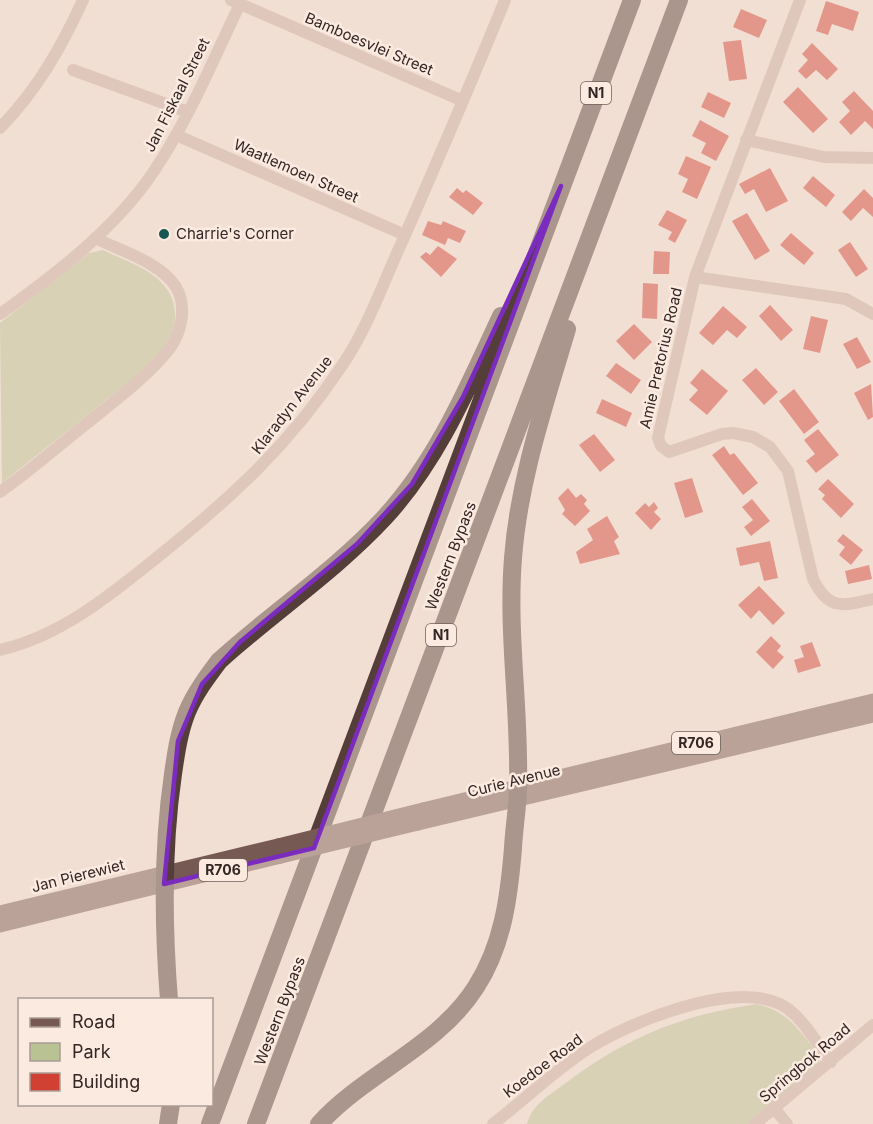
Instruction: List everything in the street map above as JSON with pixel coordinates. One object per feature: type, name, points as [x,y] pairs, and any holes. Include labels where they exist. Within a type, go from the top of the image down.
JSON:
[{"type":"highway","name":"Western Bypass","points":[[210,1124],[632,0]]},
{"type":"highway","name":"Western Bypass","points":[[256,1124],[679,0]]},
{"type":"highway","points":[[169,998],[165,946],[168,809],[178,741],[187,711],[202,684],[233,648],[357,544],[385,517],[412,484],[440,444],[561,186]]},
{"type":"highway","points":[[319,1124],[448,1019],[475,989],[494,951],[501,930],[511,877],[518,793],[511,608],[513,558],[528,464],[572,312],[587,245]]},
{"type":"highway","points":[[168,1124],[171,1106]]},
{"type":"main road","name":"Curie Avenue","points":[[165,879],[518,793],[873,701]]},
{"type":"main road","name":"Curie Avenue","points":[[518,793],[873,714]]},
{"type":"main road","name":"Jan Pierewiet","points":[[0,913],[165,879]]},
{"type":"main road","name":"Jan Pierewiet","points":[[0,925],[165,879]]},
{"type":"street","points":[[0,128],[31,93],[55,59],[83,0]]},
{"type":"street","name":"Klaradyn Avenue","points":[[0,650],[43,637],[76,618],[206,519],[260,469],[322,394],[358,339],[506,0]]},
{"type":"street","name":"Amie Pretorius Road","points":[[800,0],[695,277],[658,429],[659,443],[669,452],[722,434],[733,433],[753,437],[770,447],[788,471],[813,579],[819,590],[826,599],[836,604],[846,605],[873,598]]},
{"type":"street","name":"Bamboesvlei Street","points":[[235,2],[463,101]]},
{"type":"street","name":"Jan Fiskaal Street","points":[[0,314],[96,238],[153,173],[188,112],[235,2]]},
{"type":"street","points":[[73,70],[188,112]]},
{"type":"street","name":"Waatlemoen Street","points":[[176,135],[405,235]]},
{"type":"street","points":[[747,140],[824,157],[873,158]]},
{"type":"street","points":[[0,492],[129,389],[170,348],[180,328],[182,311],[178,290],[169,278],[152,266],[96,238]]},
{"type":"street","points":[[695,277],[846,299],[873,314]]},
{"type":"street","name":"Koedoe Road","points":[[493,1124],[586,1051],[612,1036],[672,1012],[710,1002],[742,997],[764,998],[782,1005],[794,1015],[831,1062]]},
{"type":"street","name":"Springbok Road","points":[[755,1124],[873,1025]]},
{"type":"street","points":[[774,1108],[787,1124]]},
{"type":"street","points":[[507,1113],[515,1124]]},
{"type":"highlighted area","points":[[561,186],[314,848],[164,884],[178,741],[202,684],[240,642],[357,544],[412,484],[463,397]]},
{"type":"green space","points":[[103,250],[146,270],[166,288],[175,311],[175,323],[171,335],[156,357],[137,376],[2,483],[0,323],[89,253]]},
{"type":"green space","points":[[756,1004],[785,1017],[820,1056],[819,1069],[752,1124],[527,1124],[536,1106],[608,1054],[654,1031],[677,1023],[702,1015]]},
{"type":"building","points":[[826,1],[859,12],[853,31],[832,24],[828,35],[816,31]]},
{"type":"building","points":[[741,9],[767,20],[759,38],[733,27]]},
{"type":"building","points":[[741,40],[747,79],[729,81],[723,42]]},
{"type":"building","points":[[812,43],[838,69],[827,80],[816,70],[806,79],[798,71],[808,60],[802,54]]},
{"type":"building","points":[[798,87],[828,119],[813,133],[783,102]]},
{"type":"building","points":[[854,91],[873,111],[873,129],[865,121],[851,135],[839,122],[850,111],[842,102]]},
{"type":"building","points":[[708,92],[731,103],[724,118],[701,107]]},
{"type":"building","points":[[700,120],[729,136],[716,161],[701,153],[706,143],[692,136]]},
{"type":"building","points":[[686,156],[711,167],[697,199],[682,192],[688,179],[678,174]]},
{"type":"building","points":[[770,168],[788,201],[766,212],[754,189],[745,194],[739,184]]},
{"type":"building","points":[[813,176],[835,195],[826,207],[803,188]]},
{"type":"building","points":[[457,188],[463,193],[466,190],[483,203],[473,215],[449,197]]},
{"type":"building","points":[[864,189],[873,198],[873,217],[863,208],[851,221],[842,212]]},
{"type":"building","points":[[667,210],[687,220],[675,243],[668,239],[672,232],[658,225]]},
{"type":"building","points":[[747,213],[770,251],[755,260],[732,221]]},
{"type":"building","points":[[428,221],[441,225],[443,221],[466,231],[460,243],[448,238],[445,245],[422,235]]},
{"type":"building","points":[[791,233],[814,253],[804,265],[780,245]]},
{"type":"building","points":[[850,242],[868,269],[856,277],[838,250]]},
{"type":"building","points":[[438,246],[457,259],[441,277],[420,257],[426,252],[430,255]]},
{"type":"building","points":[[654,251],[670,252],[669,274],[653,274]]},
{"type":"building","points":[[643,283],[658,284],[657,319],[642,318]]},
{"type":"building","points":[[770,305],[793,330],[781,341],[759,316]]},
{"type":"building","points":[[723,306],[747,327],[737,338],[727,330],[713,345],[699,333]]},
{"type":"building","points":[[811,316],[828,320],[820,353],[803,349]]},
{"type":"building","points":[[634,324],[652,342],[634,360],[616,341]]},
{"type":"building","points":[[857,337],[871,362],[857,369],[843,344]]},
{"type":"building","points":[[616,363],[641,380],[631,394],[606,376]]},
{"type":"building","points":[[756,368],[778,392],[764,405],[742,380]]},
{"type":"building","points":[[702,369],[728,391],[707,415],[689,400],[698,390],[690,383]]},
{"type":"building","points":[[871,384],[873,417],[868,420],[854,393]]},
{"type":"building","points":[[794,389],[819,422],[804,434],[779,401]]},
{"type":"building","points":[[602,399],[632,413],[626,427],[596,413]]},
{"type":"building","points":[[818,429],[839,455],[816,473],[806,461],[815,454],[804,440]]},
{"type":"building","points":[[594,434],[615,460],[600,472],[579,445]]},
{"type":"building","points":[[724,446],[730,455],[734,453],[758,483],[743,495],[712,455]]},
{"type":"building","points":[[692,478],[703,512],[685,518],[674,483]]},
{"type":"building","points":[[828,479],[854,504],[841,518],[822,499],[825,495],[818,489]]},
{"type":"building","points":[[568,488],[576,498],[581,494],[587,500],[584,504],[590,511],[575,526],[562,514],[565,510],[558,498]]},
{"type":"building","points":[[752,499],[770,521],[751,536],[744,527],[753,520],[742,507]]},
{"type":"building","points":[[654,502],[658,508],[654,512],[661,519],[651,530],[635,513],[645,503],[649,507]]},
{"type":"building","points":[[607,516],[619,537],[614,541],[620,554],[580,564],[576,552],[593,540],[587,529]]},
{"type":"building","points":[[843,534],[863,550],[851,565],[839,555],[845,547],[837,541]]},
{"type":"building","points":[[770,541],[778,578],[764,581],[759,562],[740,566],[736,548]]},
{"type":"building","points":[[869,565],[872,579],[848,584],[845,571]]},
{"type":"building","points":[[759,586],[785,613],[773,625],[759,610],[751,619],[738,605]]},
{"type":"building","points":[[771,636],[781,646],[777,651],[784,657],[773,669],[756,652]]},
{"type":"building","points":[[812,642],[821,666],[798,673],[794,660],[804,657],[800,646]]},
{"type":"place","name":"Charrie's Corner","points":[[164,234]]}]
